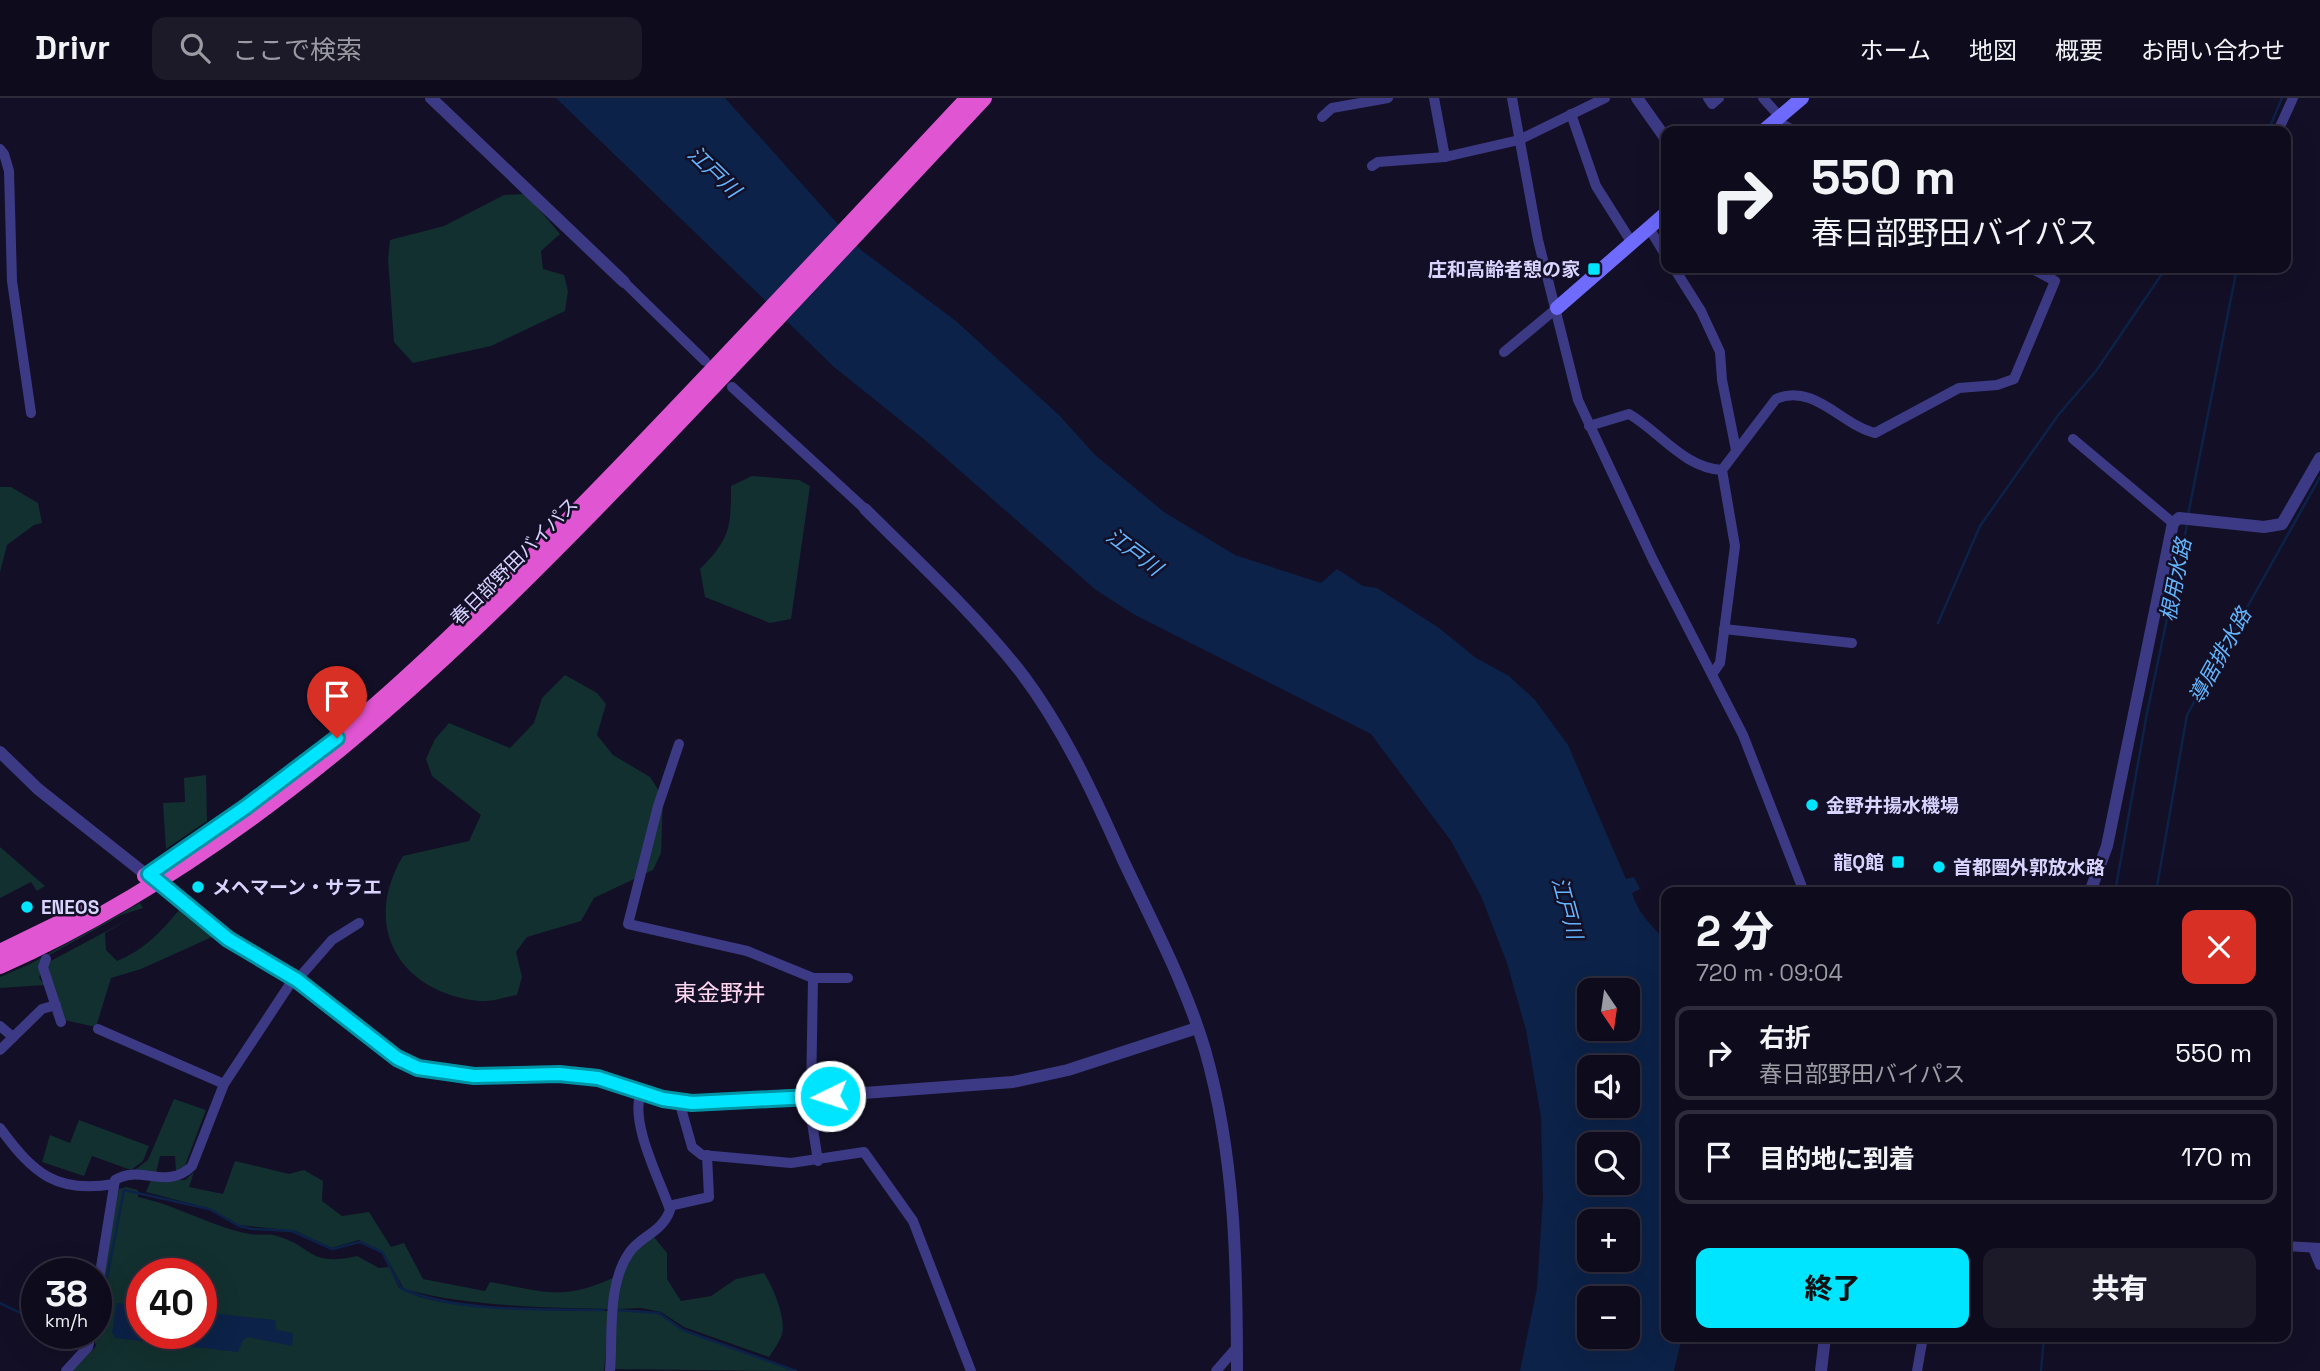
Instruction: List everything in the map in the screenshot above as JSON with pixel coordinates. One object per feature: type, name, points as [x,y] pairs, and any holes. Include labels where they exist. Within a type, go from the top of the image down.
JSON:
[{"type":"highway","name":"春日部野田バイパス","points":[[0,966],[255,817],[344,747],[475,630],[539,568],[968,98]]},
{"type":"highway","name":"春日部野田バイパス","points":[[739,352],[984,98]]},
{"type":"highway","name":"春日部野田バイパス","points":[[0,952],[153,877]]},
{"type":"main road","points":[[1769,126],[1802,98]]},
{"type":"main road","points":[[1557,308],[1661,218]]},
{"type":"street","points":[[431,98],[705,361]]},
{"type":"street","points":[[1322,117],[1332,108],[1388,98]]},
{"type":"street","points":[[1434,98],[1445,157]]},
{"type":"street","points":[[1512,98],[1538,240],[1578,400],[1676,607],[1713,673],[1752,753],[1802,887]]},
{"type":"street","points":[[1372,166],[1378,162],[1445,157],[1519,140],[1605,98]]},
{"type":"street","points":[[1637,98],[1661,132]]},
{"type":"street","points":[[1707,98],[1712,104],[1719,98]]},
{"type":"street","points":[[1763,98],[1778,119],[1788,126]]},
{"type":"street","points":[[2280,126],[2293,98]]},
{"type":"street","points":[[1571,114],[1596,186],[1632,243]]},
{"type":"street","points":[[0,149],[5,154],[9,171],[12,281],[31,413]]},
{"type":"street","points":[[1649,228],[1661,248]]},
{"type":"street","points":[[1677,273],[1701,311],[1720,352],[1722,380],[1736,450]]},
{"type":"street","points":[[1713,673],[1720,663],[1735,546],[1722,470],[1776,398],[1783,395],[1810,398],[1846,418],[1859,429],[1875,433],[1959,388],[1997,385],[2014,379],[2055,281],[2040,273]]},
{"type":"street","points":[[1504,352],[1557,308]]},
{"type":"street","points":[[732,387],[865,509],[958,602],[1004,653],[1034,693],[1075,759],[1197,1028],[1225,1138],[1235,1239],[1237,1371]]},
{"type":"street","points":[[1589,426],[1629,414],[1672,449],[1714,470],[1722,470]]},
{"type":"street","points":[[2073,439],[2173,523]]},
{"type":"street","points":[[2094,887],[2107,846],[2173,523],[2179,518],[2264,527],[2282,524],[2320,458]]},
{"type":"street","points":[[1724,629],[1852,643]]},
{"type":"street","points":[[679,744],[658,806],[628,924],[747,951],[813,978],[848,978]]},
{"type":"street","points":[[1,755],[38,789],[153,877],[228,939],[296,979],[397,1058],[418,1068],[474,1076],[598,1078],[679,1101],[714,1104],[1029,1079],[1068,1070],[1197,1028]]},
{"type":"street","points":[[102,1258],[114,1184],[120,1177],[182,1176],[192,1166],[224,1084],[296,979],[332,940],[359,923]]},
{"type":"street","points":[[46,959],[43,967],[61,1022]]},
{"type":"street","points":[[813,978],[810,1097],[818,1161]]},
{"type":"street","points":[[0,1050],[42,1009],[56,1005]]},
{"type":"street","points":[[0,1026],[13,1037]]},
{"type":"street","points":[[98,1029],[224,1084]]},
{"type":"street","points":[[610,1371],[613,1305],[621,1269],[630,1251],[652,1235],[670,1213],[670,1206],[662,1197],[646,1143],[637,1102],[641,1092]]},
{"type":"street","points":[[679,1101],[692,1147],[698,1154],[768,1162],[818,1161],[864,1152],[913,1221],[971,1371]]},
{"type":"street","points":[[0,1128],[20,1156],[53,1182],[90,1188],[114,1184]]},
{"type":"street","points":[[670,1206],[709,1196],[707,1155]]},
{"type":"street","points":[[2291,1247],[2317,1248],[2320,1265]]},
{"type":"street","points":[[1821,1371],[1824,1342]]},
{"type":"street","points":[[1917,1371],[1922,1342]]},
{"type":"street","points":[[1216,1371],[1237,1347]]},
{"type":"street","points":[[66,1371],[86,1349]]},
{"type":"green space","points":[[526,194],[560,234],[541,251],[543,269],[564,275],[568,291],[565,311],[491,346],[413,363],[394,342],[388,259],[390,240],[444,226],[504,195]]},
{"type":"green space","points":[[752,476],[799,480],[810,486],[791,619],[770,623],[705,597],[700,569],[718,549],[727,532],[731,486]]},
{"type":"green space","points":[[0,487],[11,487],[38,503],[42,523],[34,525],[7,545],[0,572]]},
{"type":"green space","points":[[565,675],[597,693],[606,704],[597,735],[613,755],[650,777],[663,797],[661,853],[653,870],[594,898],[581,921],[527,937],[516,952],[522,977],[517,995],[479,1001],[451,995],[427,984],[409,970],[395,951],[387,930],[386,907],[391,882],[403,856],[469,841],[481,815],[432,776],[426,759],[435,739],[449,723],[510,748],[534,723],[542,698]]},
{"type":"green space","points":[[206,775],[207,821],[166,849],[163,803],[185,802],[184,778]]},
{"type":"green space","points":[[0,847],[45,886],[37,891],[31,882],[0,898]]},
{"type":"green space","points":[[140,903],[143,908],[121,915],[46,957],[39,978],[45,985],[0,988],[0,977],[30,964]]},
{"type":"green space","points":[[179,910],[212,937],[141,969],[111,978],[96,1027],[64,1020],[47,963],[131,918],[105,933],[106,950],[117,961],[151,940]]},
{"type":"green space","points":[[174,1099],[206,1110],[184,1168],[176,1171],[175,1156],[160,1156],[156,1173],[132,1172],[148,1160]]},
{"type":"green space","points":[[79,1120],[149,1146],[143,1161],[131,1170],[92,1156],[84,1176],[42,1162],[50,1135],[70,1143]]},
{"type":"green space","points":[[235,1161],[289,1174],[304,1170],[323,1181],[322,1201],[342,1216],[369,1212],[391,1247],[404,1243],[423,1279],[485,1291],[490,1282],[540,1291],[566,1292],[580,1290],[615,1277],[608,1309],[479,1303],[404,1289],[383,1252],[359,1240],[331,1248],[296,1231],[239,1225],[211,1209],[146,1192],[151,1180],[185,1180],[194,1172],[189,1187],[223,1194]]},
{"type":"green space","points":[[126,1187],[138,1190],[138,1197],[236,1231],[289,1240],[320,1257],[341,1259],[357,1256],[379,1268],[389,1267],[399,1288],[418,1296],[471,1306],[609,1311],[604,1371],[72,1371],[93,1349],[112,1349],[112,1258],[106,1258],[111,1215],[115,1210],[119,1189]]},
{"type":"green space","points":[[654,1237],[667,1253],[667,1279],[681,1301],[711,1296],[736,1279],[764,1273],[775,1295],[783,1322],[781,1337],[769,1357],[684,1327],[661,1312],[641,1308],[616,1309],[626,1267],[637,1251]]},
{"type":"green space","points":[[637,1310],[658,1314],[687,1332],[795,1371],[613,1369],[616,1311]]},
{"type":"water","name":"江戸川","points":[[556,98],[725,98],[861,250],[956,321],[1060,416],[1095,455],[1164,512],[1235,555],[1321,583],[1337,569],[1363,586],[1377,588],[1439,628],[1476,658],[1509,676],[1535,700],[1568,745],[1626,879],[1634,877],[1640,889],[1632,893],[1638,907],[1661,936],[1661,1342],[1681,1342],[1674,1371],[1520,1371],[1537,1288],[1543,1198],[1541,1117],[1526,1030],[1507,963],[1481,896],[1451,841],[1371,734],[1135,615],[1096,590],[925,440],[834,367]]},
{"type":"water","points":[[117,1303],[126,1304],[126,1339],[115,1338],[112,1332]]},
{"type":"water","points":[[217,1314],[275,1320],[276,1330],[293,1333],[292,1346],[248,1337],[243,1340],[238,1352],[212,1349],[217,1349]]},
{"type":"waterway","points":[[2270,126],[2282,98]]},
{"type":"waterway","points":[[1938,623],[1980,526],[2059,414],[2096,371],[2163,273]]},
{"type":"waterway","name":"根用水路","points":[[2188,515],[2236,273]]},
{"type":"waterway","name":"導居排水路","points":[[2157,887],[2187,715],[2320,477]]},
{"type":"waterway","name":"根用水路","points":[[2116,887],[2147,713],[2187,525]]},
{"type":"waterway","points":[[111,1258],[124,1190],[209,1209],[239,1226],[292,1231],[332,1249],[360,1242],[382,1252],[401,1288],[422,1296],[473,1306],[604,1310]]},
{"type":"waterway","points":[[0,1303],[21,1313]]},
{"type":"waterway","points":[[617,1310],[659,1313],[683,1330],[796,1371]]},
{"type":"waterway","name":"根用水路","points":[[2041,1371],[2044,1342]]},
{"type":"place","name":"庄和高齢者憩の家","points":[[1594,269]]},
{"type":"place","name":"金野井揚水機場","points":[[1812,805]]},
{"type":"place","name":"龍Q館","points":[[1898,862]]},
{"type":"place","name":"首都圏外郭放水路","points":[[1939,867]]},
{"type":"place","name":"メヘマーン・サラエ","points":[[198,887]]},
{"type":"place","name":"ENEOS","points":[[27,907]]},
{"type":"district","name":"東金野井","points":[[720,993]]},
{"type":"route","points":[[337,738],[246,807],[149,874],[228,939],[297,980],[397,1058],[429,1072],[474,1076],[559,1074],[598,1078],[663,1099],[692,1103],[714,1104],[830,1096]]}]
